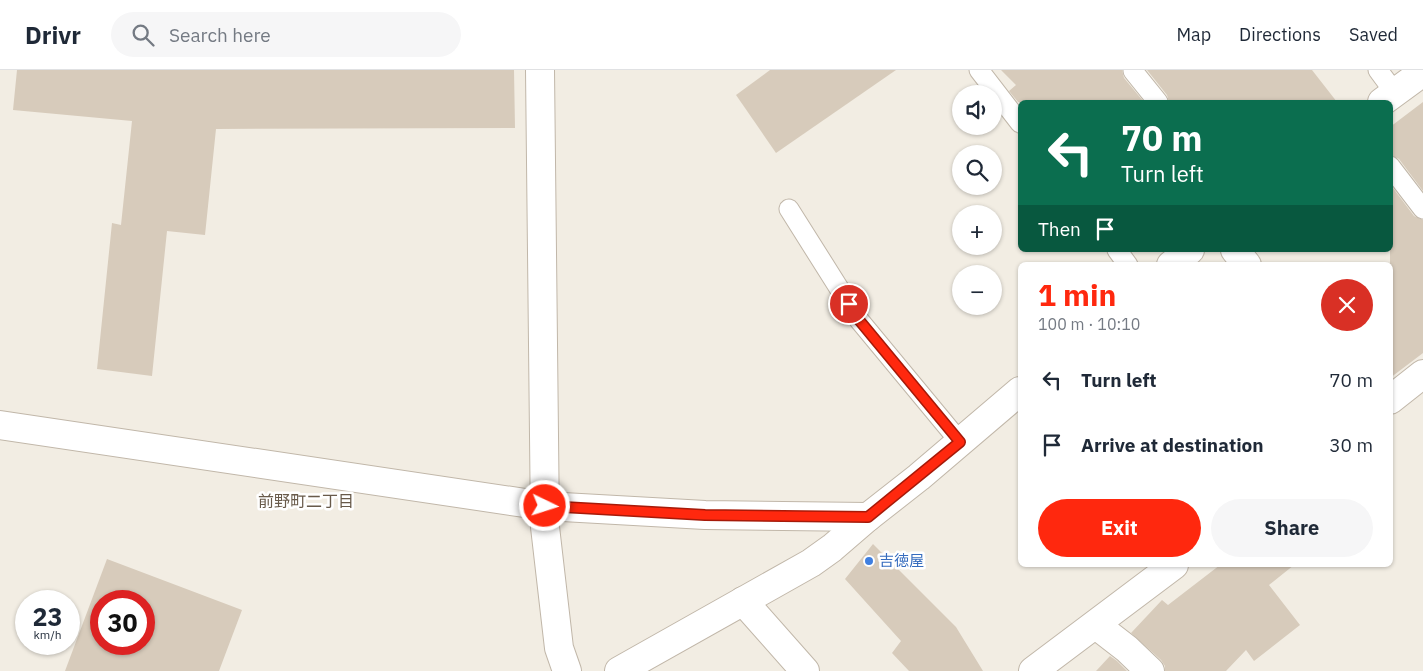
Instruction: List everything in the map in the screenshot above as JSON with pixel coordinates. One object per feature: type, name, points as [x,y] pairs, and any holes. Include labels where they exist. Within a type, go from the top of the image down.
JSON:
[{"type":"street","points":[[540,70],[545,527],[559,648],[567,671]]},
{"type":"street","points":[[1389,98],[1423,72]]},
{"type":"street","points":[[1175,262],[1187,252]]},
{"type":"street","points":[[1393,398],[1423,374]]},
{"type":"street","points":[[619,671],[811,563],[832,548],[1018,393]]},
{"type":"street","points":[[0,425],[545,506],[705,515],[868,517]]},
{"type":"street","points":[[1033,671],[1171,567]]},
{"type":"street","points":[[743,601],[805,671]]},
{"type":"street","points":[[1096,625],[1127,649],[1150,671]]},
{"type":"lane","points":[[1378,70],[1389,98]]},
{"type":"lane","points":[[1133,71],[1156,100]]},
{"type":"lane","points":[[986,72],[1018,120]]},
{"type":"lane","points":[[1393,170],[1423,209]]},
{"type":"lane","points":[[789,210],[859,320],[960,442]]},
{"type":"building","points":[[17,70],[514,70],[515,128],[216,129],[205,235],[167,231],[152,376],[97,369],[112,223],[121,225],[132,121],[13,110]]},
{"type":"building","points":[[770,70],[896,70],[776,153],[736,95]]},
{"type":"building","points":[[1001,70],[1122,70],[1124,78],[1142,100],[1018,100],[1018,102],[1009,91],[1016,85]]},
{"type":"building","points":[[1147,70],[1312,70],[1335,100],[1168,100],[1167,95]]},
{"type":"building","points":[[1423,102],[1423,191],[1399,159],[1393,156],[1393,125]]},
{"type":"building","points":[[1393,188],[1414,216],[1423,220],[1423,353],[1393,376],[1393,262],[1390,262],[1390,252],[1393,252]]},
{"type":"building","points":[[873,544],[956,627],[983,671],[909,671],[892,653],[901,641],[845,579]]},
{"type":"building","points":[[107,559],[242,610],[219,671],[65,671],[71,655],[80,655],[80,631],[90,604],[90,655],[155,655],[155,590],[95,590]]},
{"type":"building","points":[[1217,567],[1292,567],[1269,585],[1300,625],[1254,661],[1246,650],[1226,671],[1165,671],[1165,666],[1161,660],[1131,633],[1162,600],[1168,605]]},
{"type":"building","points":[[1110,656],[1117,661],[1127,671],[1096,671]]},
{"type":"place","name":"吉徳屋","points":[[869,561]]},
{"type":"district","name":"前野町二丁目","points":[[306,501]]},
{"type":"route","points":[[545,506],[705,515],[868,517],[960,442],[859,320],[849,304]]}]
